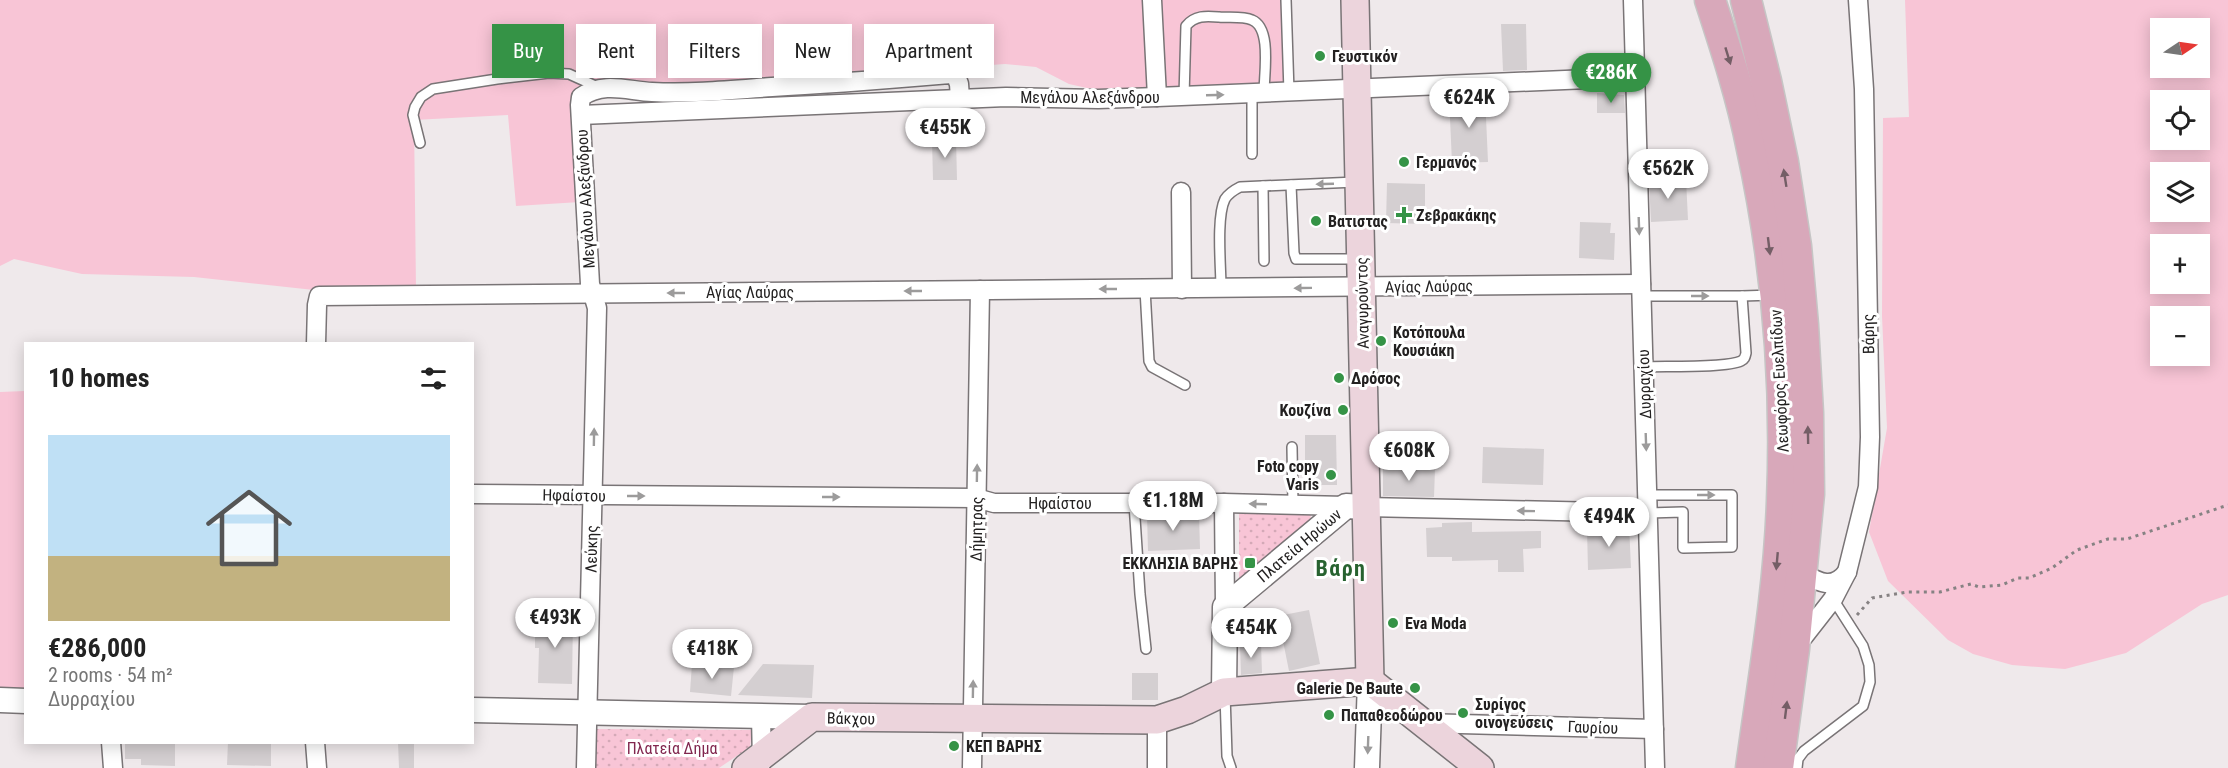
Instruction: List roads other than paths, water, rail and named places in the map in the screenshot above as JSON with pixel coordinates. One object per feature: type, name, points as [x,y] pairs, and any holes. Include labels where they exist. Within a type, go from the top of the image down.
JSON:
[{"type":"main road","name":"Αναγυρούντος","points":[[1355,0],[1361,258],[1356,507],[1370,681]]},
{"type":"main road","name":"Λεωφόρος Ευελπίδων","points":[[1710,0],[1752,146],[1764,210],[1781,361],[1782,502],[1774,598],[1751,768]]},
{"type":"main road","name":"Λεωφόρος Ευελπίδων","points":[[1746,0],[1783,162],[1797,257],[1805,358],[1809,494],[1794,649],[1778,768]]},
{"type":"main road","points":[[1224,692],[1370,681],[1480,768]]},
{"type":"main road","name":"Βάκχου","points":[[812,717],[1157,720],[1187,710],[1224,692]]},
{"type":"main road","points":[[756,764],[812,717]]},
{"type":"street","points":[[1152,0],[1156,98]]},
{"type":"street","name":"Δυρραχίου","points":[[1633,0],[1655,768]]},
{"type":"street","name":"Βάρης","points":[[1794,649],[1833,599],[1847,572],[1868,487],[1864,89],[1858,0]]},
{"type":"street","points":[[580,114],[581,97],[600,88],[686,92],[951,74],[956,76],[959,84],[960,98]]},
{"type":"street","name":"Μεγάλου Αλεξάνδρου","points":[[593,294],[590,284],[580,114],[960,98],[1033,96],[1098,99],[1156,98],[1635,78]]},
{"type":"street","points":[[1181,192],[1182,289]]},
{"type":"street","name":"Αγίας Λαύρας","points":[[316,342],[319,296],[1361,287],[1641,290]]},
{"type":"street","name":"Δήμητρας","points":[[972,768],[980,290]]},
{"type":"street","name":"Λεύκης","points":[[586,768],[597,308],[593,294]]},
{"type":"street","name":"Ηφαίστου","points":[[474,494],[976,498],[994,503],[1224,503],[1356,507],[1647,504]]},
{"type":"street","points":[[1224,503],[1224,692]]},
{"type":"street","name":"Πλατεία Ηρώων","points":[[1225,608],[1356,507]]},
{"type":"street","points":[[1802,573],[1818,582],[1831,584],[1840,580],[1847,572]]},
{"type":"street","points":[[1367,768],[1370,681]]},
{"type":"street","points":[[0,700],[24,700]]},
{"type":"street","name":"Βάκχου","points":[[474,710],[812,717]]},
{"type":"street","points":[[756,764],[761,716]]},
{"type":"street","points":[[1156,768],[1157,720]]},
{"type":"street","name":"Γαυρίου","points":[[1423,723],[1654,729]]},
{"type":"street","points":[[111,744],[113,768]]},
{"type":"street","points":[[315,744],[317,768]]},
{"type":"lane","points":[[1286,0],[1289,92]]},
{"type":"lane","points":[[1184,96],[1185,26],[1191,20],[1202,16],[1251,19],[1260,25],[1265,36],[1252,154]]},
{"type":"lane","points":[[420,143],[413,115],[422,97],[433,89],[549,74],[569,74],[600,88]]},
{"type":"lane","points":[[1221,288],[1221,217],[1225,200],[1231,192],[1240,187],[1359,182]]},
{"type":"lane","points":[[1291,185],[1296,259],[1361,258]]},
{"type":"lane","points":[[1263,186],[1264,261]]},
{"type":"lane","points":[[1145,289],[1149,361],[1152,367],[1185,385]]},
{"type":"lane","points":[[1641,290],[1742,296],[1775,295]]},
{"type":"lane","points":[[1644,367],[1740,362],[1746,353],[1742,296]]},
{"type":"lane","points":[[1292,447],[1293,505]]},
{"type":"lane","points":[[1732,495],[1732,547],[1683,548],[1683,512],[1647,504],[1732,495]]},
{"type":"lane","points":[[1134,503],[1146,649]]},
{"type":"lane","points":[[1797,768],[1798,759],[1804,751],[1863,706],[1870,682],[1869,665],[1863,646],[1833,599]]},
{"type":"lane","points":[[1224,692],[1227,756],[1231,768]]},
{"type":"place","name":"Γευστικόν","points":[[1320,56]]},
{"type":"place","name":"Γερμανός","points":[[1404,162]]},
{"type":"place","name":"Ζεβρακάκης","points":[[1404,215]]},
{"type":"place","name":"Βατιστας","points":[[1316,221]]},
{"type":"place","name":"Κοτόπουλα Κουσιάκη","points":[[1381,341]]},
{"type":"place","name":"Δρόσος","points":[[1339,378]]},
{"type":"place","name":"Κουζίνα","points":[[1343,410]]},
{"type":"place","name":"Foto copy Varis","points":[[1331,475]]},
{"type":"place","name":"ΕΚΚΛΗΣΙΑ ΒΑΡΗΣ","points":[[1250,563]]},
{"type":"place","name":"Eva Moda","points":[[1393,623]]},
{"type":"place","name":"Galerie De Baute","points":[[1415,688]]},
{"type":"place","name":"Συρίγος οινογεύσεις","points":[[1463,713]]},
{"type":"place","name":"Παπαθεοδώρου","points":[[1329,715]]},
{"type":"place","name":"ΚΕΠ ΒΑΡΗΣ","points":[[954,746]]},
{"type":"district","name":"Βάρη","points":[[1341,568]]},
{"type":"park label","name":"Πλατεία Δήμα","points":[[672,748]]}]
